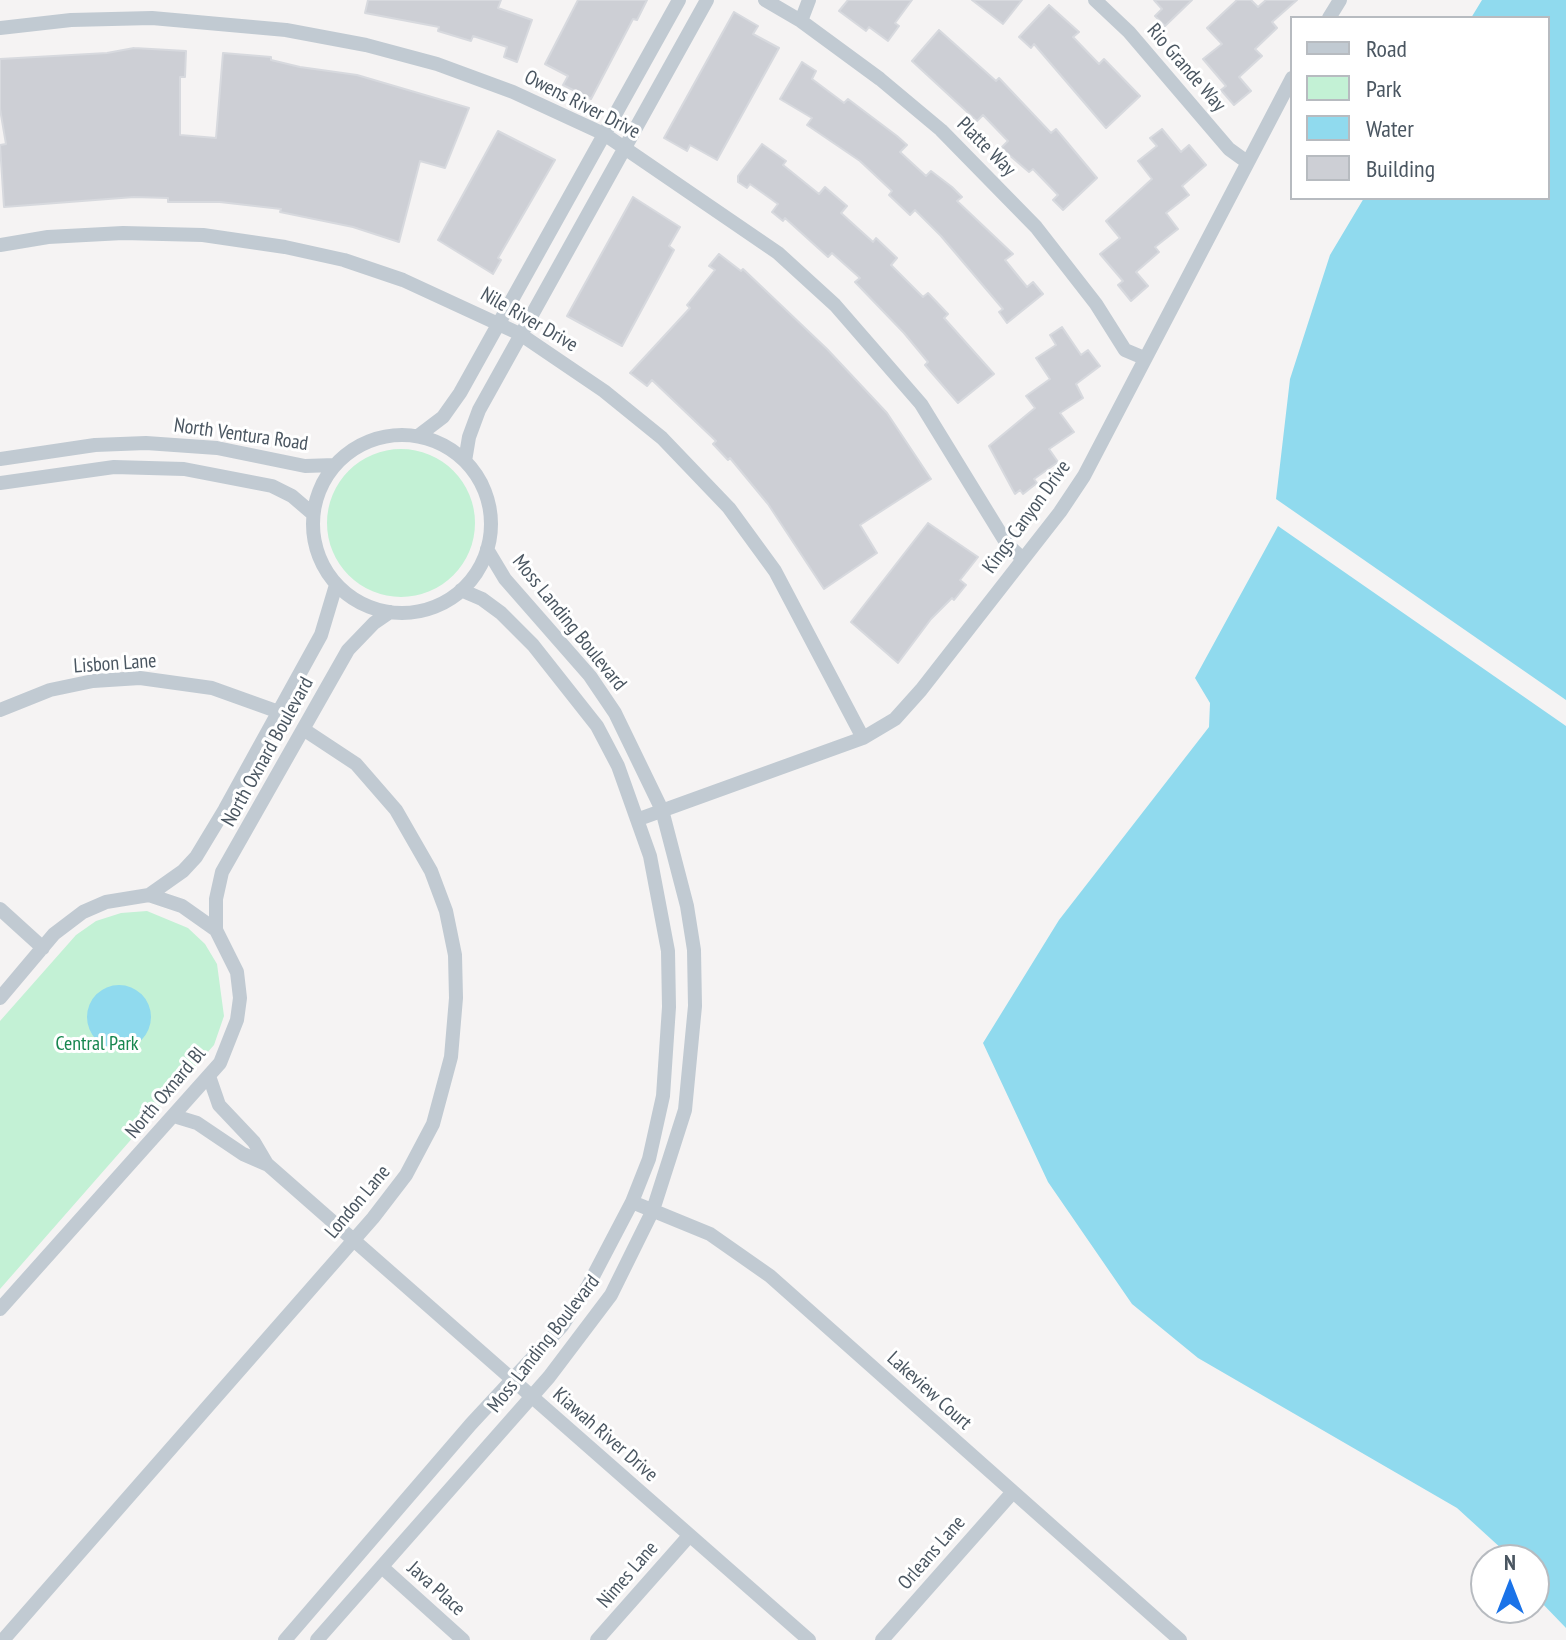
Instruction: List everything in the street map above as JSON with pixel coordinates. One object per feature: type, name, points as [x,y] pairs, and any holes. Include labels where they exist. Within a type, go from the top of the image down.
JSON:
[{"type":"street","points":[[418,436],[443,417],[457,398],[679,0]]},
{"type":"street","points":[[465,461],[476,416],[707,0]]},
{"type":"street","name":"Platte Way","points":[[765,0],[801,21],[880,79],[986,173],[1036,227],[1096,304],[1125,350],[1144,358]]},
{"type":"street","points":[[801,21],[809,0]]},
{"type":"street","name":"Rio Grande Way","points":[[1095,0],[1129,32],[1229,149],[1247,162]]},
{"type":"street","name":"Owens River Drive","points":[[0,28],[71,20],[152,18],[286,30],[366,45],[437,64],[513,92],[604,134],[778,253],[835,305],[921,404],[1007,544],[1023,559]]},
{"type":"street","name":"Kings Canyon Drive","points":[[639,819],[863,738],[895,719],[921,690],[1084,476],[1290,82]]},
{"type":"street","name":"Nile River Drive","points":[[0,245],[48,237],[123,233],[203,235],[285,247],[358,265],[442,295],[499,322],[604,391],[662,438],[729,508],[775,571],[863,738]]},
{"type":"street","points":[[387,436],[418,436],[436,442],[465,461],[480,480],[488,502],[491,526],[487,549],[477,572],[461,590],[439,604],[415,611],[390,612],[368,606],[336,585],[322,564],[314,540],[313,514],[317,496],[335,465],[359,446],[387,436]]},
{"type":"street","name":"North Ventura Road","points":[[0,458],[95,445],[146,443],[217,448],[305,466],[335,465]]},
{"type":"street","points":[[0,458],[4,482]]},
{"type":"street","name":"North Ventura Road","points":[[4,482],[114,467],[184,469],[272,486],[292,496],[313,514]]},
{"type":"street","name":"Moss Landing Boulevard","points":[[317,1640],[530,1396],[611,1295],[653,1210],[685,1110],[695,1006],[694,950],[687,906],[662,810],[615,713],[590,676],[505,579],[487,549]]},
{"type":"street","name":"North Oxnard Boulevard","points":[[149,895],[183,871],[196,857],[321,635],[336,585]]},
{"type":"street","name":"Moss Landing Boulevard","points":[[285,1640],[562,1326],[588,1286],[632,1202],[649,1159],[663,1096],[669,1007],[668,951],[650,856],[639,819],[597,726],[566,684],[501,613],[482,599],[461,590]]},
{"type":"street","name":"North Oxnard Boulevard","points":[[216,930],[216,899],[222,872],[348,650],[374,623],[390,612]]},
{"type":"street","name":"Lisbon Lane","points":[[0,710],[50,690],[93,681],[140,678],[212,688],[279,712]]},
{"type":"street","name":"London Lane","points":[[3,1640],[352,1242],[406,1175],[433,1124],[451,1057],[456,998],[455,955],[446,911],[431,871],[396,810],[356,764],[303,729]]},
{"type":"street","name":"North Oxnard Bl","points":[[0,998],[43,948],[83,912],[106,902],[149,895],[182,906],[216,930],[233,962],[240,998],[231,1039],[209,1076],[0,1309]]},
{"type":"street","points":[[0,909],[43,948]]},
{"type":"street","name":"Kiawah River Drive","points":[[209,1076],[219,1105],[254,1142],[267,1164],[352,1242],[809,1640]]},
{"type":"street","name":"Kiawah River Drive","points":[[174,1116],[197,1123],[243,1154],[267,1164]]},
{"type":"street","name":"Lakeview Court","points":[[632,1202],[735,1248],[1180,1640]]},
{"type":"street","name":"Orleans Lane","points":[[882,1640],[1012,1493]]},
{"type":"street","name":"Nimes Lane","points":[[597,1640],[689,1536]]},
{"type":"street","name":"Java Place","points":[[383,1568],[463,1640]]},
{"type":"green space","points":[[401,449],[429,454],[454,470],[470,495],[475,523],[470,551],[454,576],[429,592],[401,597],[373,592],[348,576],[332,551],[327,523],[332,495],[348,470],[373,454]]},
{"type":"green space","name":"Central Park","points":[[147,911],[188,928],[205,944],[217,964],[224,1016],[214,1045],[0,1289],[0,1021],[76,935],[96,921],[121,913]]},
{"type":"water","points":[[1482,0],[1566,0],[1566,700],[1276,499],[1290,379],[1330,255],[1363,200],[1550,200],[1550,16],[1472,16]]},
{"type":"water","points":[[1278,526],[1566,726],[1566,1628],[1550,1611],[1550,1544],[1496,1544],[1457,1508],[1198,1358],[1132,1304],[1048,1182],[983,1043],[1059,920],[1209,727],[1210,703],[1195,678]]},
{"type":"water","points":[[113,985],[125,985],[142,994],[149,1005],[149,1029],[142,1040],[125,1049],[113,1049],[101,1044],[92,1035],[87,1023],[87,1011],[92,999],[101,990]]},
{"type":"building","points":[[368,0],[501,0],[498,8],[532,20],[517,62],[504,57],[507,47],[473,36],[471,41],[438,31],[439,27],[365,13]]},
{"type":"building","points":[[578,0],[647,0],[637,20],[633,19],[591,99],[563,85],[568,76],[545,64]]},
{"type":"building","points":[[848,0],[912,0],[895,23],[899,26],[888,41],[869,27],[866,31],[839,11]]},
{"type":"building","points":[[972,0],[1022,0],[1003,24]]},
{"type":"building","points":[[1154,0],[1192,0],[1165,26],[1155,16],[1162,9]]},
{"type":"building","points":[[1237,0],[1251,0],[1258,7],[1266,0],[1297,0],[1272,22],[1277,28],[1255,49],[1262,56],[1239,77],[1251,91],[1234,105],[1221,90],[1226,86],[1203,59],[1222,44],[1207,28]]},
{"type":"building","points":[[1049,5],[1079,32],[1073,37],[1099,64],[1104,59],[1140,96],[1106,128],[1034,44],[1031,48],[1019,37]]},
{"type":"building","points":[[734,12],[758,26],[753,34],[779,48],[717,160],[690,145],[687,151],[664,138]]},
{"type":"building","points":[[939,30],[996,81],[999,78],[1051,133],[1056,129],[1097,178],[1063,210],[1053,200],[1058,195],[1033,169],[1029,172],[1001,148],[1008,141],[983,115],[977,121],[912,61]]},
{"type":"building","points":[[134,48],[186,51],[185,77],[180,77],[180,135],[216,138],[223,53],[271,57],[271,60],[300,67],[357,75],[469,108],[445,168],[420,161],[399,242],[353,227],[280,212],[281,209],[220,202],[168,202],[168,198],[134,197],[4,207],[0,145],[6,144],[0,109],[0,59],[107,53]]},
{"type":"building","points":[[802,62],[816,71],[812,79],[844,103],[848,99],[907,145],[900,152],[926,176],[931,171],[952,187],[962,197],[957,201],[1013,254],[1005,260],[1027,287],[1033,282],[1043,294],[1007,323],[999,312],[1003,309],[915,210],[910,215],[889,195],[892,191],[860,161],[807,125],[812,118],[780,99]]},
{"type":"building","points":[[1162,129],[1181,152],[1189,145],[1206,165],[1182,186],[1189,195],[1166,213],[1178,229],[1155,247],[1159,252],[1136,272],[1148,286],[1131,301],[1118,285],[1123,281],[1100,254],[1120,238],[1106,221],[1152,179],[1138,161],[1157,146],[1150,138]]},
{"type":"building","points":[[498,131],[555,160],[498,258],[501,260],[493,274],[438,240]]},
{"type":"building","points":[[762,144],[786,161],[783,165],[819,194],[825,187],[847,206],[841,213],[873,242],[876,238],[897,258],[891,265],[923,297],[928,293],[948,314],[944,318],[994,374],[958,403],[925,365],[928,362],[904,333],[855,282],[860,278],[832,253],[828,257],[785,218],[783,221],[772,212],[778,204],[750,184],[747,188],[738,182],[738,176]]},
{"type":"building","points":[[633,197],[680,227],[669,246],[674,250],[622,346],[567,316]]},
{"type":"building","points":[[719,254],[741,271],[743,269],[827,349],[887,413],[931,479],[860,525],[877,553],[824,589],[768,504],[730,458],[728,460],[713,444],[716,441],[652,380],[647,386],[630,373],[690,308],[687,305],[715,270],[709,266]]},
{"type":"building","points":[[1062,327],[1081,355],[1088,350],[1100,366],[1076,384],[1083,398],[1060,413],[1074,432],[1049,449],[1058,462],[1034,479],[1037,483],[1023,494],[1020,490],[1015,494],[989,446],[1035,408],[1026,396],[1050,379],[1036,358],[1056,345],[1050,335]]},
{"type":"building","points":[[928,523],[978,557],[960,580],[966,585],[931,619],[898,663],[851,622]]}]
